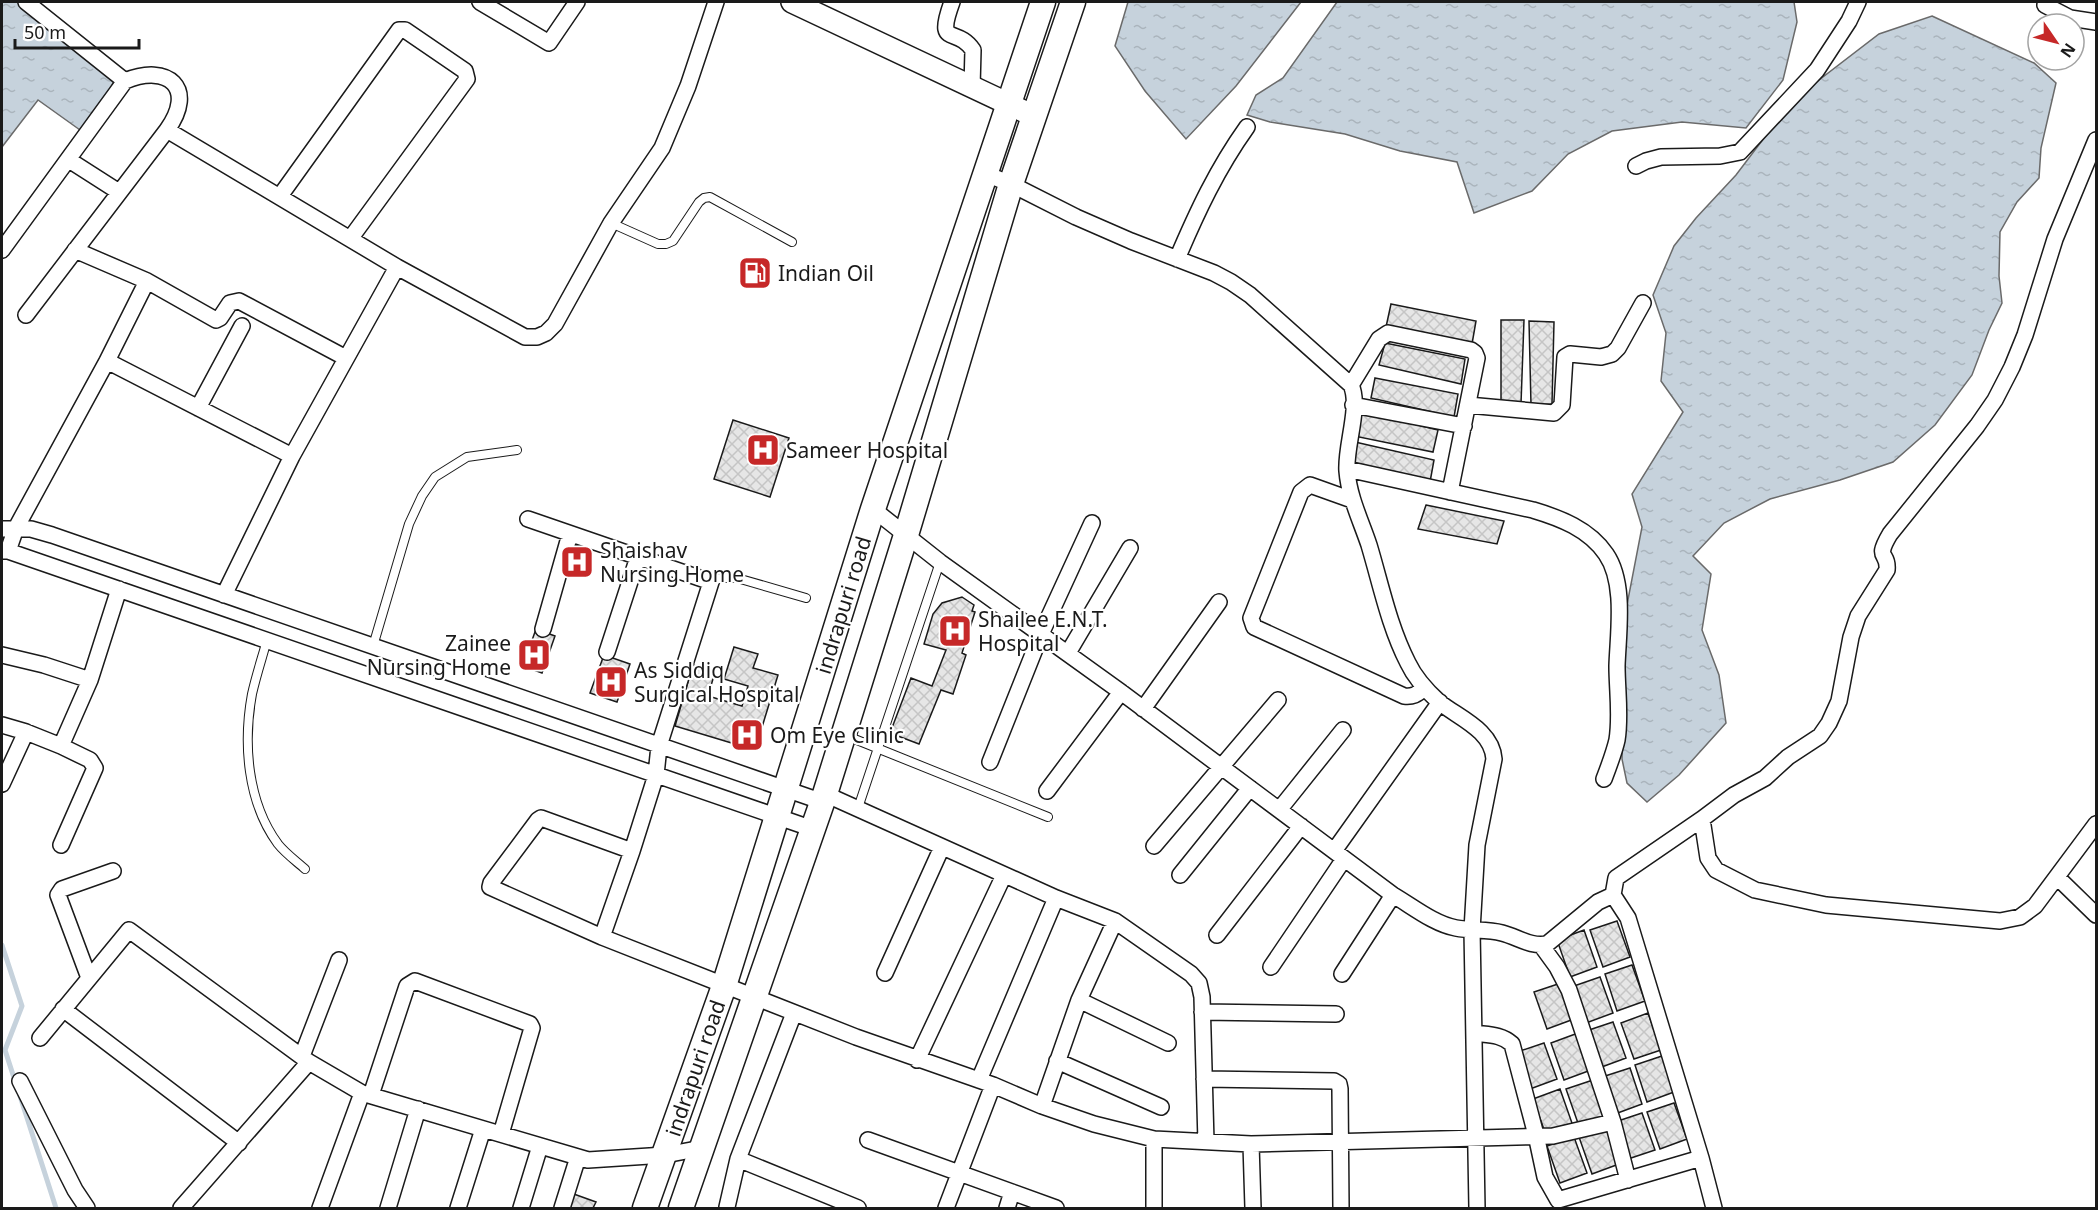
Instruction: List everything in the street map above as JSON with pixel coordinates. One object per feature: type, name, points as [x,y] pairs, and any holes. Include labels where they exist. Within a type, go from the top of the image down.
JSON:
[{"type":"main road","name":"indrapuri road","points":[[645,1209],[724,986],[873,509],[1043,2]]},
{"type":"main road","name":"indrapuri road","points":[[681,1209],[824,798],[906,535],[1011,184],[1073,2]]},
{"type":"street","points":[[26,2],[125,81]]},
{"type":"street","points":[[480,2],[549,43],[577,2]]},
{"type":"street","points":[[167,130],[397,267],[525,337],[537,337],[546,333],[562,313],[611,223],[662,148],[692,75],[716,2]]},
{"type":"street","points":[[792,2],[1034,116]]},
{"type":"street","points":[[952,2],[944,23],[945,29],[973,50],[972,87]]},
{"type":"street","points":[[1636,166],[1661,157],[1720,156],[1740,152],[1817,70],[1849,21],[1858,2]]},
{"type":"street","points":[[2045,5],[2070,18],[2097,22]]},
{"type":"street","points":[[280,196],[399,30],[405,30],[465,71],[467,79],[350,239]]},
{"type":"street","points":[[2,250],[125,81],[138,76],[153,75],[176,86],[179,95],[179,109],[167,130],[26,315]]},
{"type":"street","points":[[1177,259],[1216,172],[1247,127]]},
{"type":"street","points":[[1714,1209],[1701,1158],[1628,918],[1613,895],[1616,878],[1734,795],[1765,778],[1788,757],[1820,736],[1829,723],[1839,700],[1851,637],[1858,616],[1887,570],[1888,566],[1881,553],[1882,547],[1904,516],[1977,426],[1999,392],[2025,335],[2055,239],[2097,140]]},
{"type":"street","points":[[69,160],[119,192]]},
{"type":"street","points":[[986,174],[1085,221],[1214,273],[1250,295],[1352,385],[1354,391],[1347,469],[1352,500],[1395,632],[1409,665],[1425,688],[1485,736],[1494,750],[1477,845],[1472,930],[1477,1209]]},
{"type":"street","points":[[75,250],[147,281],[216,320],[220,318],[230,303],[239,301],[346,358]]},
{"type":"street","points":[[224,596],[292,456],[397,267]]},
{"type":"street","points":[[147,281],[107,361],[9,529],[5,551],[813,829]]},
{"type":"street","points":[[1468,405],[1554,413],[1558,411],[1562,405],[1565,357],[1570,354],[1601,357],[1612,354],[1618,348],[1643,303]]},
{"type":"street","points":[[198,408],[242,326]]},
{"type":"street","points":[[1352,385],[1379,339],[1388,333],[1471,350],[1475,353],[1478,358],[1450,492]]},
{"type":"street","points":[[107,361],[292,456]]},
{"type":"street","points":[[1353,405],[1464,426]]},
{"type":"street","points":[[1347,469],[1560,518],[1595,540],[1608,555],[1616,580],[1620,622],[1617,665],[1617,738],[1604,779]]},
{"type":"street","points":[[1352,500],[1311,485],[1301,492],[1251,618],[1251,624],[1404,696],[1411,697],[1425,688]]},
{"type":"street","points":[[873,509],[940,562],[1068,653],[1393,895],[1439,922],[1453,928],[1505,933],[1532,945],[1541,945],[1547,944],[1598,902],[1613,895]]},
{"type":"street","points":[[528,519],[711,582],[659,746],[656,775],[602,937]]},
{"type":"street","points":[[990,762],[1041,634],[1092,523]]},
{"type":"street","points":[[9,529],[31,529],[52,535],[785,790],[858,808],[1056,898],[1115,921],[1191,974],[1199,983],[1206,1142]]},
{"type":"street","points":[[543,629],[570,534]]},
{"type":"street","points":[[1068,653],[1130,548]]},
{"type":"street","points":[[607,652],[638,557]]},
{"type":"street","points":[[60,746],[90,680],[119,589]]},
{"type":"street","points":[[1143,709],[1219,602]]},
{"type":"street","points":[[2,655],[44,665],[90,680]]},
{"type":"street","points":[[1047,791],[1121,692]]},
{"type":"street","points":[[1154,846],[1278,700]]},
{"type":"street","points":[[1271,966],[1339,855],[1440,702]]},
{"type":"street","points":[[2,725],[60,746],[94,764],[95,768],[61,845]]},
{"type":"street","points":[[1279,810],[1343,730]]},
{"type":"street","points":[[2,784],[26,732]]},
{"type":"street","points":[[1180,875],[1250,788]]},
{"type":"street","points":[[632,851],[541,818],[537,820],[490,887],[492,890],[602,937],[917,1060],[986,1082],[1042,1106],[1094,1124],[1154,1139],[1251,1144],[1553,1136],[1613,1122]]},
{"type":"street","points":[[1702,819],[1708,858],[1716,870],[1755,890],[1826,905],[2000,921],[2020,917],[2035,906],[2097,824]]},
{"type":"street","points":[[1217,934],[1301,826]]},
{"type":"street","points":[[885,973],[942,847]]},
{"type":"street","points":[[89,978],[58,895],[62,889],[113,871]]},
{"type":"street","points":[[917,1060],[1004,874]]},
{"type":"street","points":[[2057,877],[2097,915]]},
{"type":"street","points":[[1342,974],[1393,895]]},
{"type":"street","points":[[946,1209],[959,1174],[986,1082],[1056,898]]},
{"type":"street","points":[[1042,1106],[1079,1000],[1115,921]]},
{"type":"street","points":[[40,1038],[129,930],[306,1059],[367,1094],[588,1160],[665,1155],[702,1148]]},
{"type":"street","points":[[1541,945],[1557,967],[1569,990],[1613,1122],[1628,1180]]},
{"type":"street","points":[[181,1209],[306,1059],[339,960]]},
{"type":"street","points":[[320,1209],[367,1094],[407,986],[415,981],[530,1024],[532,1028],[501,1134]]},
{"type":"street","points":[[1079,1000],[1168,1043]]},
{"type":"street","points":[[63,1009],[238,1143]]},
{"type":"street","points":[[1202,1012],[1336,1014]]},
{"type":"street","points":[[727,1207],[738,1159],[794,1013]]},
{"type":"street","points":[[1474,1033],[1498,1036],[1512,1044],[1545,1177],[1558,1200],[1701,1158]]},
{"type":"street","points":[[1057,1061],[1161,1107]]},
{"type":"street","points":[[1204,1079],[1334,1081],[1339,1083],[1341,1209]]},
{"type":"street","points":[[20,1081],[75,1190],[87,1209]]},
{"type":"street","points":[[388,1209],[418,1110]]},
{"type":"street","points":[[458,1209],[483,1129]]},
{"type":"street","points":[[1154,1139],[1154,1209]]},
{"type":"street","points":[[867,1140],[1056,1209]]},
{"type":"street","points":[[1251,1144],[1253,1209]]},
{"type":"street","points":[[521,1209],[540,1146]]},
{"type":"street","points":[[562,1209],[578,1157]]},
{"type":"street","points":[[738,1159],[858,1209]]},
{"type":"street","points":[[1007,1209],[1012,1192]]},
{"type":"lane","points":[[611,223],[658,244],[666,244],[673,241],[699,202],[710,197],[792,242]]},
{"type":"lane","points":[[373,646],[409,525],[422,496],[435,477],[466,457],[517,450]]},
{"type":"lane","points":[[858,808],[940,562]]},
{"type":"lane","points":[[711,582],[721,578],[737,578],[806,598]]},
{"type":"lane","points":[[267,640],[252,693],[247,738],[252,779],[261,818],[279,846],[305,869]]},
{"type":"lane","points":[[843,734],[1048,817]]},
{"type":"water","points":[[2,2],[18,2],[117,75],[87,135],[38,100],[2,147]]},
{"type":"water","points":[[1128,2],[1301,2],[1236,86],[1186,139],[1145,91],[1115,46]]},
{"type":"water","points":[[1337,2],[1794,2],[1797,22],[1783,80],[1746,128],[1682,122],[1612,131],[1568,154],[1532,191],[1474,213],[1457,162],[1400,151],[1345,134],[1270,122],[1247,115],[1256,95],[1283,78]]},
{"type":"water","points":[[1932,16],[2026,59],[2026,72],[2044,72],[2056,83],[2041,148],[2039,178],[2017,202],[2000,232],[1999,276],[2002,303],[1972,375],[1935,425],[1893,462],[1840,480],[1770,499],[1724,523],[1693,556],[1711,574],[1702,630],[1719,675],[1726,723],[1679,775],[1647,802],[1627,783],[1622,759],[1626,610],[1642,527],[1632,494],[1683,412],[1661,381],[1666,333],[1653,295],[1674,246],[1696,218],[1736,175],[1793,100],[1879,34]]},
{"type":"building","points":[[1391,304],[1476,321],[1472,344],[1386,327]]},
{"type":"building","points":[[1501,320],[1524,320],[1521,404],[1501,401]]},
{"type":"building","points":[[1529,321],[1554,322],[1552,404],[1531,405]]},
{"type":"building","points":[[1385,343],[1465,359],[1461,384],[1379,365]]},
{"type":"building","points":[[1375,378],[1458,394],[1454,417],[1371,398]]},
{"type":"building","points":[[1358,410],[1438,430],[1433,452],[1354,436]]},
{"type":"building","points":[[733,420],[789,438],[770,497],[714,479]]},
{"type":"building","points":[[1355,442],[1434,460],[1430,482],[1350,464]]},
{"type":"building","points":[[1426,505],[1504,521],[1497,544],[1418,529]]},
{"type":"building","points":[[570,544],[589,550],[581,577],[561,572]]},
{"type":"building","points":[[962,597],[974,605],[972,611],[975,612],[962,653],[966,655],[953,694],[941,690],[919,744],[890,733],[911,678],[932,686],[946,650],[924,644],[933,614],[942,603]]},
{"type":"building","points":[[536,629],[555,636],[542,673],[523,666]]},
{"type":"building","points":[[734,647],[758,654],[753,668],[778,675],[755,750],[675,726],[693,665],[715,672],[708,696],[742,706],[748,686],[724,679]]},
{"type":"building","points":[[604,655],[630,664],[617,702],[590,693]]},
{"type":"building","points":[[1617,921],[1630,957],[1603,967],[1590,930]]},
{"type":"building","points":[[1584,930],[1597,967],[1570,977],[1557,940]]},
{"type":"building","points":[[1632,965],[1645,1001],[1617,1011],[1605,974]]},
{"type":"building","points":[[1600,977],[1613,1013],[1586,1023],[1574,986]]},
{"type":"building","points":[[1561,983],[1574,1019],[1547,1029],[1534,992]]},
{"type":"building","points":[[1648,1013],[1661,1050],[1634,1059],[1621,1023]]},
{"type":"building","points":[[1613,1022],[1626,1058],[1599,1068],[1586,1031]]},
{"type":"building","points":[[1578,1033],[1591,1070],[1564,1080],[1551,1043]]},
{"type":"building","points":[[1544,1043],[1557,1079],[1530,1089],[1517,1052]]},
{"type":"building","points":[[1662,1056],[1674,1092],[1647,1102],[1635,1065]]},
{"type":"building","points":[[1630,1068],[1642,1104],[1615,1114],[1602,1077]]},
{"type":"building","points":[[1593,1080],[1606,1116],[1579,1126],[1566,1089]]},
{"type":"building","points":[[1560,1089],[1573,1126],[1546,1135],[1533,1099]]},
{"type":"building","points":[[1674,1103],[1687,1139],[1660,1149],[1647,1112]]},
{"type":"building","points":[[1642,1113],[1655,1150],[1628,1159],[1615,1122]]},
{"type":"building","points":[[1606,1128],[1619,1164],[1592,1174],[1579,1137]]},
{"type":"building","points":[[1574,1137],[1587,1173],[1560,1183],[1547,1146]]},
{"type":"building","points":[[571,1193],[596,1202],[593,1208],[565,1208]]},
{"type":"waterway","points":[[2,945],[22,1006],[5,1050],[15,1081]]},
{"type":"waterway","points":[[20,1096],[56,1208]]},
{"type":"place","name":"Indian Oil","points":[[755,273]]},
{"type":"place","name":"Sameer Hospital","points":[[763,450]]},
{"type":"place","name":"Shaishav Nursing Home","points":[[577,562]]},
{"type":"place","name":"Shailee E.N.T. Hospital","points":[[955,631]]},
{"type":"place","name":"Zainee Nursing Home","points":[[534,655]]},
{"type":"place","name":"As Siddiq Surgical Hospital","points":[[611,682]]},
{"type":"place","name":"Om Eye Clinic","points":[[747,735]]}]
